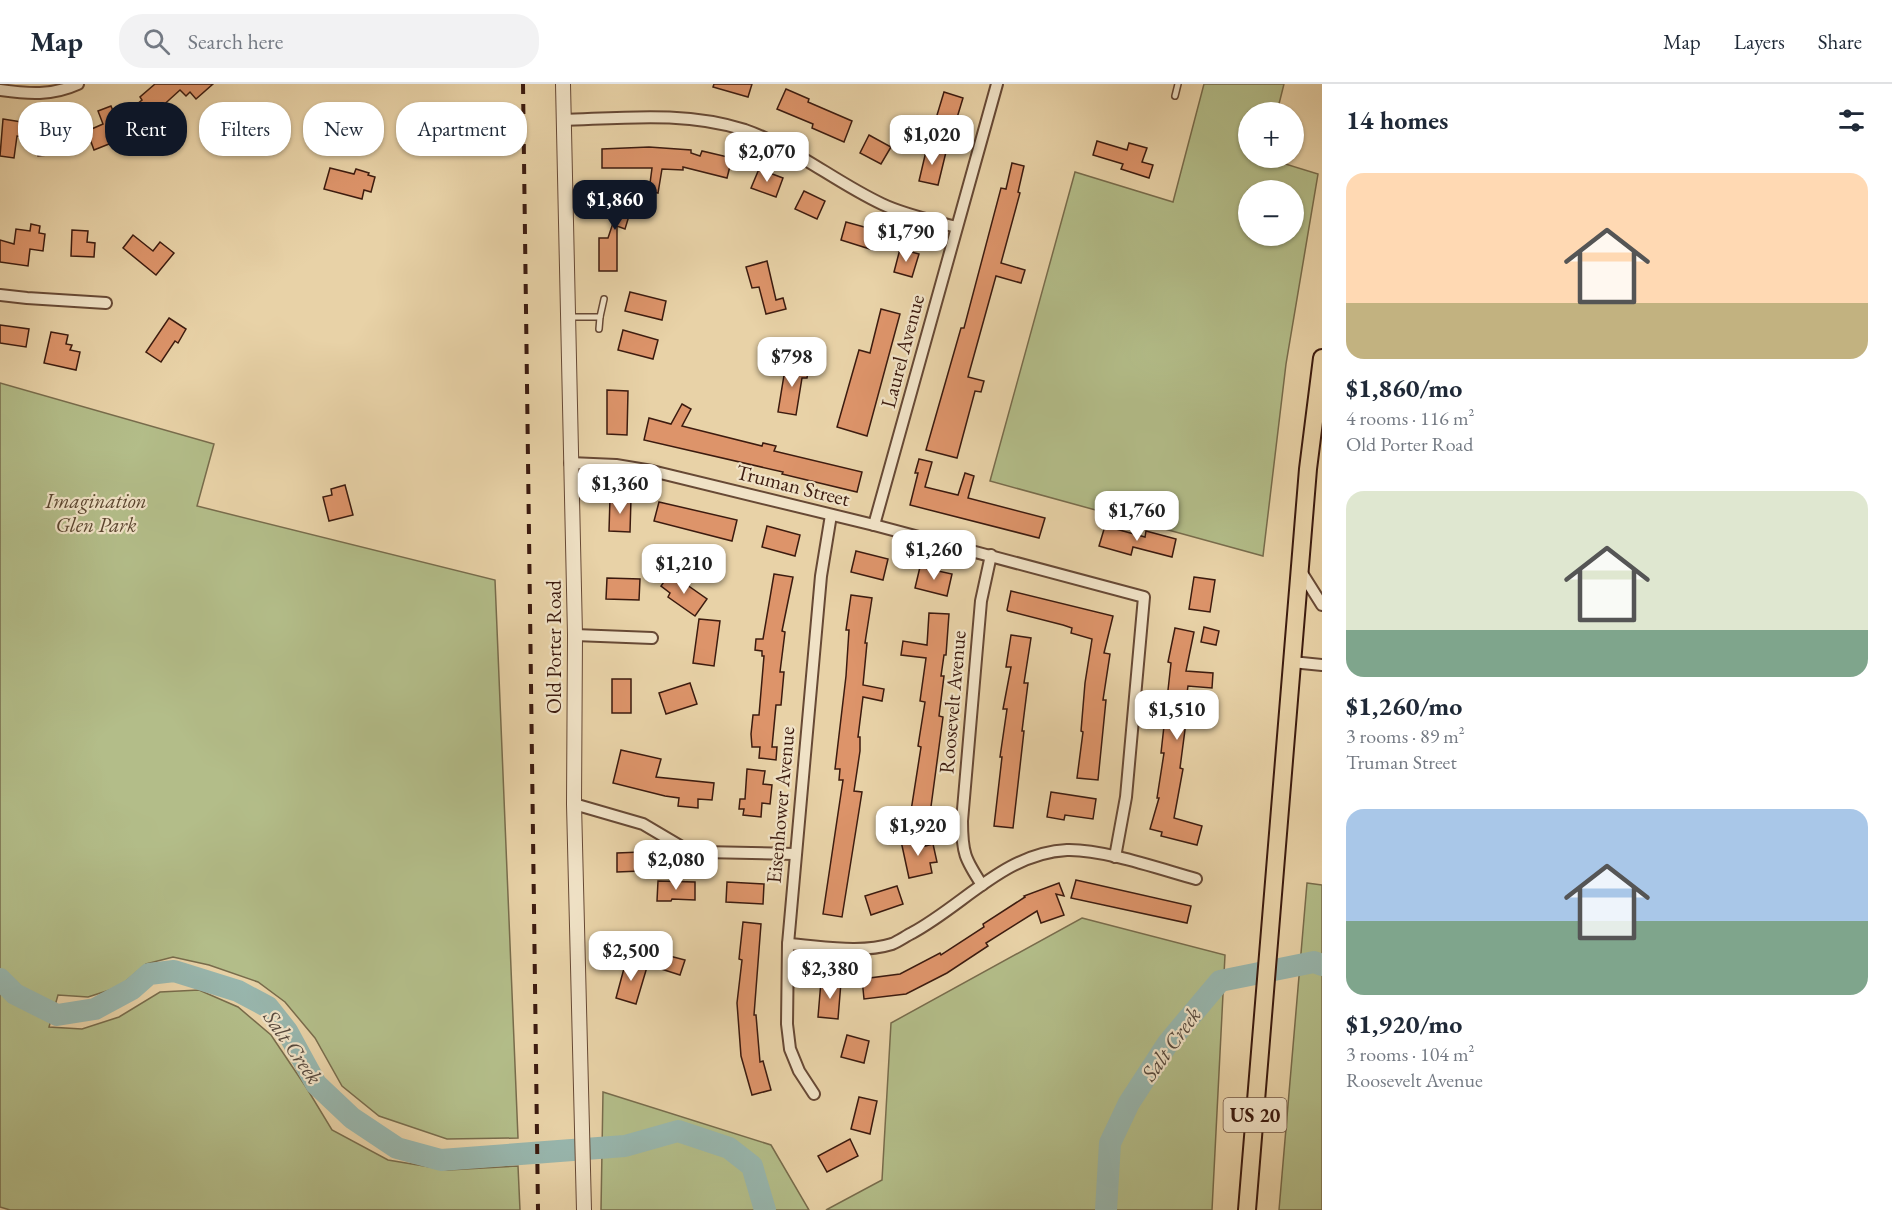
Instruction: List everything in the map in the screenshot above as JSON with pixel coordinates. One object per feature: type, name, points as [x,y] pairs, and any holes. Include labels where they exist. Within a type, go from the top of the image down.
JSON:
[{"type":"main road","name":"US 20","points":[[1247,1210],[1308,469],[1322,358]]},
{"type":"street","points":[[0,90],[38,94],[57,92],[78,84]]},
{"type":"street","name":"Old Porter Road","points":[[563,84],[574,635],[574,804],[584,1210]]},
{"type":"street","name":"Laurel Avenue","points":[[874,525],[996,84]]},
{"type":"street","points":[[563,120],[671,117],[717,123],[765,138],[882,204],[956,228]]},
{"type":"street","points":[[0,295],[106,303]]},
{"type":"street","name":"Truman Street","points":[[570,463],[634,467],[874,525],[1144,597],[1126,797],[1115,857]]},
{"type":"street","name":"Eisenhower Avenue","points":[[814,1094],[799,1071],[790,1049],[787,1024],[788,944],[821,576],[831,515]]},
{"type":"street","name":"Roosevelt Avenue","points":[[982,885],[966,860],[962,841],[962,821],[981,601],[991,555]]},
{"type":"street","points":[[1300,570],[1322,605]]},
{"type":"street","points":[[574,635],[652,638]]},
{"type":"street","points":[[1292,662],[1322,665]]},
{"type":"street","points":[[574,804],[643,824],[687,850],[795,854]]},
{"type":"street","points":[[788,944],[863,948],[893,944],[926,926],[1014,864],[1041,855],[1067,850],[1115,857],[1196,879]]},
{"type":"lane","points":[[1175,96],[1178,84]]},
{"type":"lane","points":[[599,329],[604,299]]},
{"type":"lane","points":[[567,317],[600,317]]},
{"type":"green space","points":[[1204,84],[1284,84],[1280,102],[1238,102],[1238,168],[1298,168],[1318,174],[1286,364],[1263,556],[990,481],[1075,172],[1173,202]]},
{"type":"green space","name":"Imagination Glen Park","points":[[0,383],[214,444],[197,506],[495,580],[518,1138],[447,1139],[379,1116],[342,1086],[315,1038],[285,1002],[258,982],[209,965],[173,957],[146,964],[119,987],[88,997],[58,995],[49,1027],[82,1029],[119,1017],[160,992],[199,990],[238,1007],[271,1035],[332,1130],[388,1160],[448,1170],[518,1166],[520,1210],[10,1210],[0,1207]]},
{"type":"green space","points":[[1307,883],[1322,885],[1322,1210],[1279,1210]]},
{"type":"green space","points":[[1082,918],[1225,955],[1212,1210],[826,1210],[882,1180],[891,1023]]},
{"type":"green space","points":[[603,1092],[771,1145],[809,1210],[601,1210]]},
{"type":"building","points":[[155,84],[213,84],[196,99],[190,92],[186,96],[180,90],[167,102],[139,102],[142,100],[140,97]]},
{"type":"building","points":[[714,84],[752,84],[748,97],[713,87]]},
{"type":"building","points":[[786,89],[809,99],[808,102],[852,121],[844,142],[812,128],[813,124],[777,109]]},
{"type":"building","points":[[944,92],[963,98],[953,131],[934,125]]},
{"type":"building","points":[[105,108],[105,146],[94,150],[93,128],[103,124],[98,111]]},
{"type":"building","points":[[3,119],[18,121],[14,158],[0,156]]},
{"type":"building","points":[[869,135],[891,147],[881,164],[860,153]]},
{"type":"building","points":[[1097,141],[1127,150],[1129,143],[1147,148],[1142,162],[1153,165],[1149,178],[1121,169],[1123,164],[1093,155]]},
{"type":"building","points":[[649,147],[691,150],[691,153],[700,156],[702,151],[732,158],[727,178],[683,167],[683,170],[662,169],[658,193],[649,191],[652,168],[602,168],[602,149]]},
{"type":"building","points":[[927,147],[946,152],[938,185],[919,181]]},
{"type":"building","points":[[1012,163],[1024,166],[1018,192],[1020,193],[1001,263],[1025,270],[1021,283],[996,276],[968,377],[984,381],[981,392],[975,391],[957,458],[926,450],[961,328],[964,328],[1001,188],[1006,189]]},
{"type":"building","points":[[330,168],[354,174],[356,169],[369,173],[368,175],[375,177],[371,192],[364,190],[362,199],[324,189]]},
{"type":"building","points":[[759,169],[783,178],[776,197],[751,188]]},
{"type":"building","points":[[616,190],[635,196],[625,229],[617,226],[617,271],[599,271],[599,238],[608,238],[615,217],[609,215]]},
{"type":"building","points":[[804,191],[825,201],[817,219],[795,209]]},
{"type":"building","points":[[846,222],[879,231],[873,250],[841,240]]},
{"type":"building","points":[[31,224],[40,226],[39,233],[45,234],[43,251],[30,249],[28,266],[0,262],[0,240],[14,244],[16,229],[30,231]]},
{"type":"building","points":[[72,230],[88,231],[87,242],[95,243],[94,257],[71,256]]},
{"type":"building","points":[[133,235],[153,251],[160,242],[174,253],[156,275],[123,248]]},
{"type":"building","points":[[900,249],[919,254],[912,277],[894,272]]},
{"type":"building","points":[[767,261],[776,300],[783,298],[786,309],[766,314],[759,287],[752,288],[746,267]]},
{"type":"building","points":[[630,292],[666,301],[662,320],[625,311]]},
{"type":"building","points":[[881,309],[900,314],[867,436],[837,427],[859,350],[870,353]]},
{"type":"building","points":[[169,318],[186,329],[178,343],[175,341],[161,362],[146,352]]},
{"type":"building","points":[[0,325],[29,329],[26,347],[0,343]]},
{"type":"building","points":[[623,330],[658,340],[653,359],[618,350]]},
{"type":"building","points":[[51,332],[68,335],[66,344],[72,345],[70,350],[80,352],[76,370],[44,363]]},
{"type":"building","points":[[786,363],[809,367],[807,378],[802,378],[796,415],[778,412]]},
{"type":"building","points":[[607,390],[628,391],[627,435],[607,434]]},
{"type":"building","points":[[682,404],[691,409],[682,426],[762,446],[763,443],[776,446],[774,451],[862,472],[857,492],[782,474],[783,472],[644,440],[649,418],[671,424]]},
{"type":"building","points":[[919,459],[932,462],[925,487],[958,495],[965,473],[974,476],[968,498],[1045,518],[1039,538],[910,505]]},
{"type":"building","points":[[345,485],[353,515],[329,521],[323,497],[332,495],[331,489]]},
{"type":"building","points":[[610,498],[631,498],[630,532],[609,531]]},
{"type":"building","points":[[659,502],[737,520],[732,541],[654,521]]},
{"type":"building","points":[[767,526],[800,535],[795,556],[762,547]]},
{"type":"building","points":[[1105,526],[1145,537],[1146,531],[1176,539],[1172,557],[1133,547],[1131,555],[1099,546]]},
{"type":"building","points":[[856,551],[888,559],[883,580],[851,572]]},
{"type":"building","points":[[920,567],[952,574],[947,596],[915,588]]},
{"type":"building","points":[[670,573],[707,599],[695,616],[668,597],[670,593],[661,586]]},
{"type":"building","points":[[774,574],[793,577],[782,631],[785,632],[780,672],[784,672],[781,705],[776,705],[772,747],[777,747],[776,760],[759,758],[760,747],[752,747],[751,734],[753,715],[759,715],[764,656],[762,656],[762,651],[755,650],[756,639],[763,639]]},
{"type":"building","points":[[1194,577],[1215,580],[1210,612],[1189,609]]},
{"type":"building","points":[[607,578],[640,579],[639,600],[606,599]]},
{"type":"building","points":[[1011,591],[1113,616],[1104,653],[1110,654],[1103,700],[1106,700],[1098,780],[1077,778],[1083,732],[1081,731],[1085,683],[1092,639],[1071,633],[1072,628],[1063,625],[1008,611]]},
{"type":"building","points":[[851,595],[872,598],[865,643],[867,643],[863,685],[884,689],[882,701],[863,697],[858,737],[860,737],[860,751],[854,791],[862,792],[842,917],[823,914],[843,780],[839,780],[840,769],[835,769],[846,676],[849,630],[846,630]]},
{"type":"building","points":[[929,613],[949,614],[946,655],[944,655],[941,676],[944,676],[939,716],[943,717],[930,814],[911,811],[921,747],[918,746],[925,702],[920,701],[926,658],[901,655],[903,641],[927,645]]},
{"type":"building","points":[[699,619],[720,621],[714,666],[693,663]]},
{"type":"building","points":[[1204,627],[1219,631],[1216,645],[1201,642]]},
{"type":"building","points":[[1175,628],[1194,632],[1186,671],[1213,673],[1212,688],[1188,686],[1180,768],[1183,769],[1174,818],[1202,826],[1197,845],[1161,836],[1162,832],[1150,829],[1159,798],[1157,798],[1164,753],[1161,753],[1171,663],[1168,662]]},
{"type":"building","points":[[1011,635],[1031,638],[1024,683],[1028,683],[1013,828],[994,826],[1007,709],[1003,709],[1011,667],[1006,667]]},
{"type":"building","points":[[612,679],[631,679],[631,713],[612,713]]},
{"type":"building","points":[[690,683],[697,704],[666,714],[659,693]]},
{"type":"building","points":[[621,750],[661,759],[656,777],[714,783],[712,800],[698,799],[698,808],[678,806],[679,798],[613,783]]},
{"type":"building","points":[[747,769],[765,771],[763,784],[772,785],[770,804],[762,803],[761,817],[743,815],[744,809],[739,809],[740,799],[745,799]]},
{"type":"building","points":[[1051,792],[1096,799],[1093,819],[1065,815],[1064,820],[1047,817]]},
{"type":"building","points":[[922,836],[925,846],[933,844],[937,862],[930,863],[932,873],[909,878],[901,841]]},
{"type":"building","points":[[641,852],[641,871],[617,872],[617,853]]},
{"type":"building","points":[[1076,880],[1191,906],[1187,923],[1071,898]]},
{"type":"building","points":[[658,881],[695,882],[695,900],[657,901]]},
{"type":"building","points":[[727,882],[764,884],[763,904],[726,902]]},
{"type":"building","points":[[1059,883],[1064,896],[1056,894],[1064,915],[1041,923],[1037,911],[986,943],[988,946],[947,973],[906,994],[864,999],[862,979],[900,974],[940,953],[941,955],[984,927],[983,924],[1024,896]]},
{"type":"building","points":[[897,886],[903,904],[871,915],[865,896]]},
{"type":"building","points":[[743,922],[761,924],[754,1015],[756,1015],[760,1062],[763,1061],[771,1090],[752,1095],[741,1056],[737,1003],[742,960],[739,959]]},
{"type":"building","points":[[662,954],[685,960],[680,975],[658,968]]},
{"type":"building","points":[[626,961],[647,967],[636,1004],[616,998]]},
{"type":"building","points":[[821,981],[841,982],[838,1019],[818,1017]]},
{"type":"building","points":[[847,1035],[869,1041],[864,1063],[841,1057]]},
{"type":"building","points":[[859,1097],[877,1101],[870,1134],[851,1129]]},
{"type":"building","points":[[850,1139],[858,1156],[827,1172],[818,1156]]},
{"type":"waterway","name":"Salt Creek","points":[[1106,1210],[1110,1143],[1129,1103],[1168,1043],[1220,981],[1314,962],[1322,965]]},
{"type":"waterway","name":"Salt Creek","points":[[0,979],[15,994],[57,1015],[95,1009],[132,989],[149,974],[174,971],[238,991],[268,1007],[287,1031],[316,1084],[352,1118],[397,1148],[441,1160],[625,1146],[678,1131],[729,1148],[752,1166],[765,1210]]},
{"type":"railway","points":[[523,84],[538,1210]]}]
